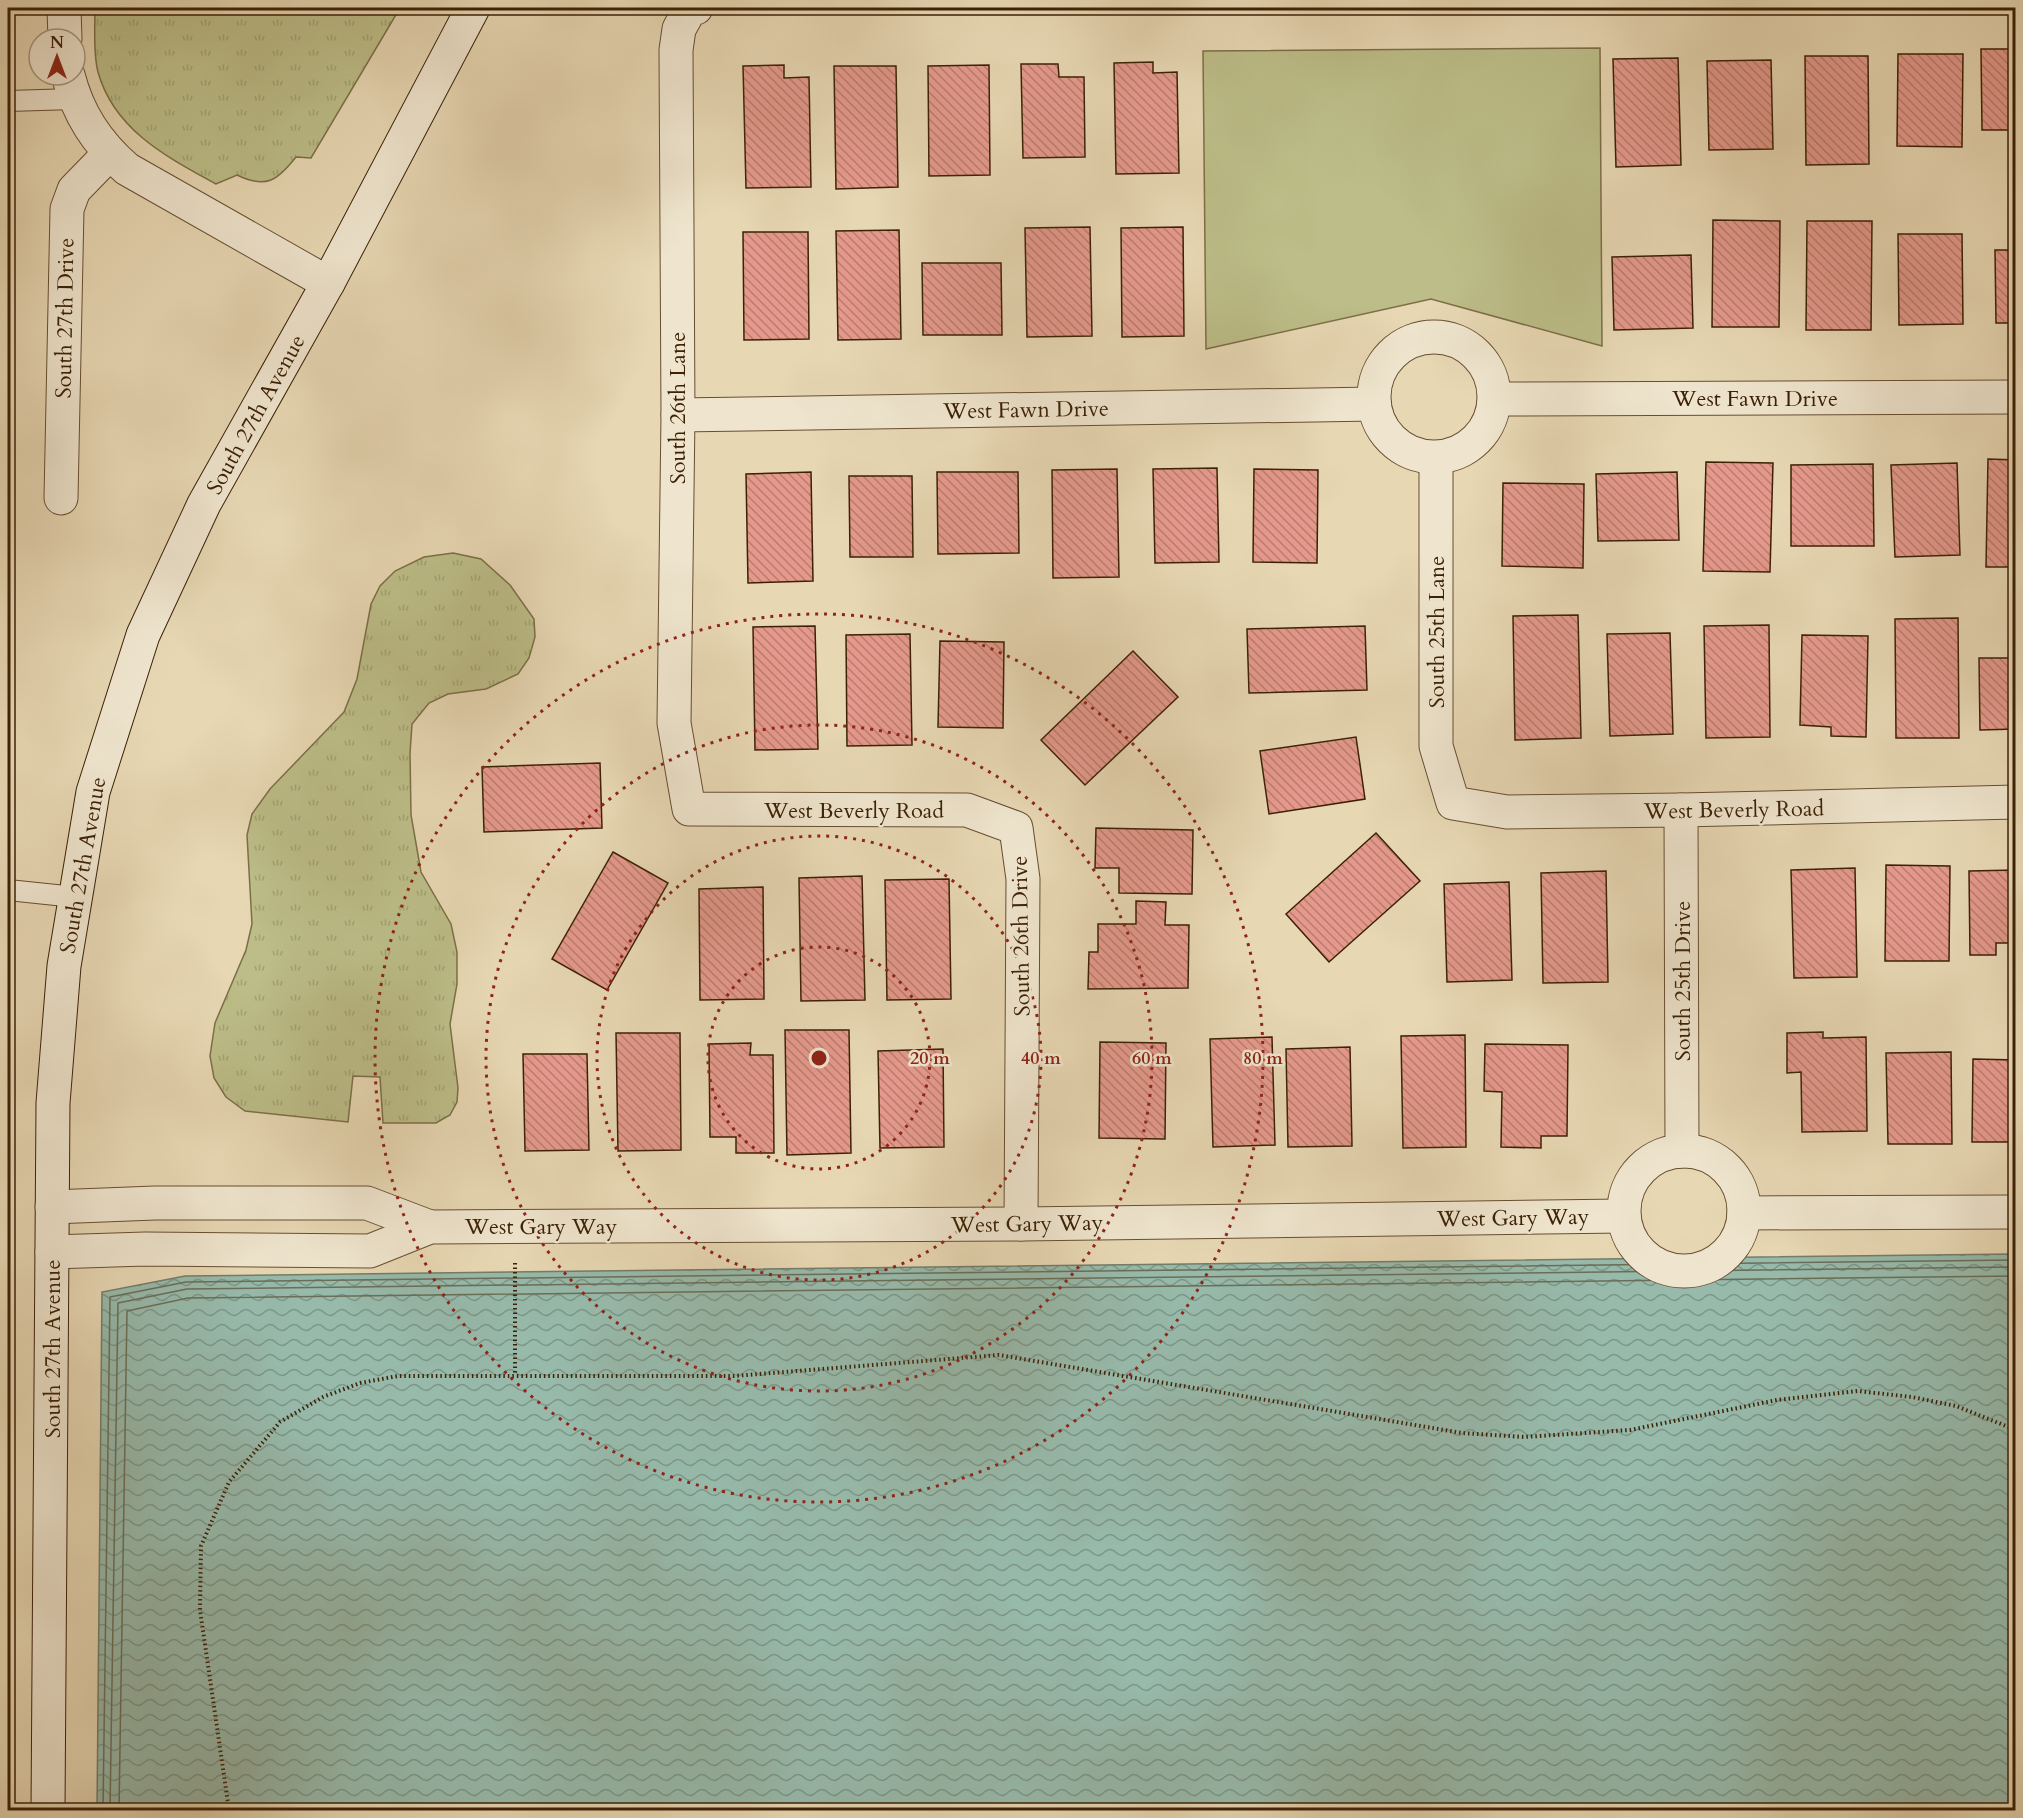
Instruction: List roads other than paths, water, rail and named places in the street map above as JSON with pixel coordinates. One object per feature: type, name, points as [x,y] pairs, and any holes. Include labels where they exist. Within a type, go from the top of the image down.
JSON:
[{"type":"street","points":[[64,8],[65,27]]},
{"type":"street","name":"South 27th Avenue","points":[[48,1810],[53,1103],[64,966],[93,792],[142,635],[204,504],[328,284],[473,8]]},
{"type":"street","name":"South 26th Lane","points":[[689,809],[674,723],[678,415],[676,50],[679,29],[693,8]]},
{"type":"street","points":[[71,87],[90,130],[110,154],[127,169],[328,284]]},
{"type":"street","name":"South 27th Drive","points":[[61,498],[67,209],[74,190],[110,154]]},
{"type":"street","points":[[1441,337],[1458,341],[1474,351],[1485,365],[1493,381],[1495,399],[1492,416],[1484,432],[1470,445],[1454,454],[1436,458],[1414,453],[1395,443],[1377,418],[1374,386],[1381,368],[1392,354],[1406,344],[1423,338],[1441,337]]},
{"type":"street","name":"West Fawn Drive","points":[[1495,399],[2016,397]]},
{"type":"street","name":"West Fawn Drive","points":[[678,415],[1374,404]]},
{"type":"street","name":"South 25th Lane","points":[[1436,458],[1436,746],[1454,803]]},
{"type":"street","name":"West Beverly Road","points":[[1454,803],[1507,812],[2016,802]]},
{"type":"street","name":"West Beverly Road","points":[[689,809],[967,810],[1017,828]]},
{"type":"street","name":"South 25th Drive","points":[[1681,810],[1682,1151]]},
{"type":"street","name":"South 26th Drive","points":[[1017,828],[1023,879],[1021,1224]]},
{"type":"street","points":[[1682,1151],[1701,1153],[1719,1163],[1733,1176],[1742,1193],[1744,1213],[1742,1229],[1729,1250],[1709,1266],[1693,1271],[1677,1271],[1646,1259],[1631,1239],[1623,1216],[1625,1196],[1633,1179],[1646,1164],[1663,1155],[1682,1151]]},
{"type":"street","name":"West Gary Way","points":[[52,1207],[155,1203],[367,1203],[430,1227]]},
{"type":"street","points":[[1744,1213],[2016,1212]]},
{"type":"street","name":"West Gary Way","points":[[52,1252],[145,1249],[370,1251],[430,1227],[1021,1224],[1623,1216]]},
{"type":"lane","points":[[8,101],[71,87]]},
{"type":"lane","points":[[8,891],[75,897]]},
{"type":"water","points":[[2015,1254],[2015,1810],[97,1810],[102,1292],[185,1276]]}]
